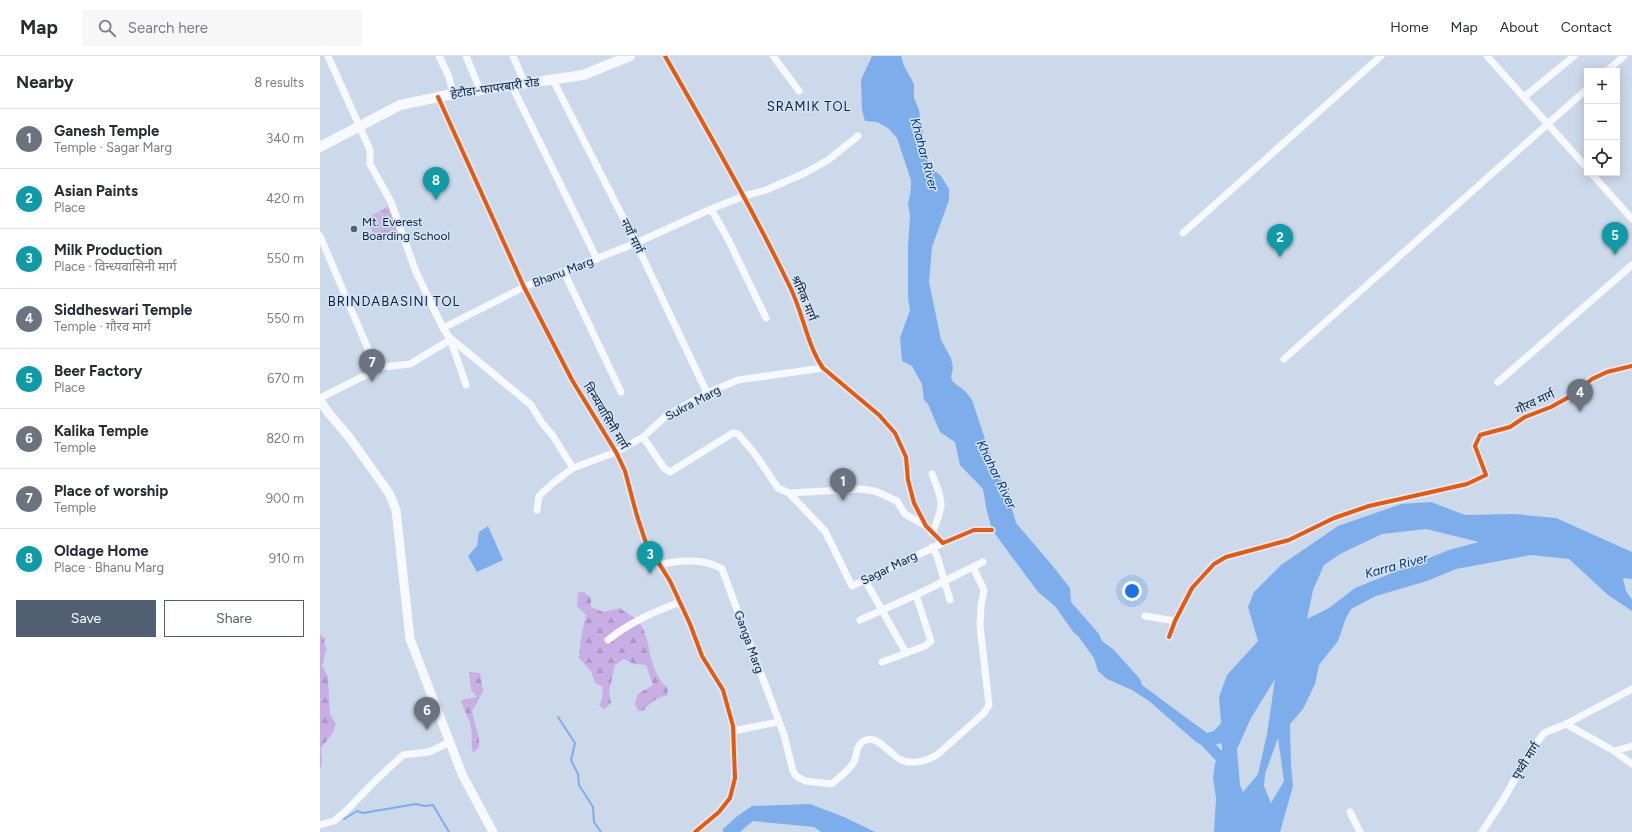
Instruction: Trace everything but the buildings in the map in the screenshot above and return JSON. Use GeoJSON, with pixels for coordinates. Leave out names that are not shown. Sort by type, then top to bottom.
{"type":"FeatureCollection","features":[{"type":"Feature","properties":{"kind":"highway","name":"हेटौडा-फापरबारी रोड"},"geometry":{"type":"LineString","coordinates":[[320,148],[400,105],[453,94],[584,75],[612,60],[630,56]]}},
{"type":"Feature","properties":{"kind":"main road"},"geometry":{"type":"LineString","coordinates":[[320,399],[326,411],[349,437],[389,493],[393,502],[397,517],[410,639],[462,774],[492,832]]}},
{"type":"Feature","properties":{"kind":"street"},"geometry":{"type":"LineString","coordinates":[[328,56],[370,150],[370,164],[391,202],[416,272],[443,328],[450,338],[531,405],[573,468]]}},
{"type":"Feature","properties":{"kind":"street"},"geometry":{"type":"LineString","coordinates":[[439,56],[449,77],[453,94]]}},
{"type":"Feature","properties":{"kind":"street"},"geometry":{"type":"LineString","coordinates":[[466,56],[480,90]]}},
{"type":"Feature","properties":{"kind":"street"},"geometry":{"type":"LineString","coordinates":[[513,56],[525,84]]}},
{"type":"Feature","properties":{"kind":"street","name":"श्रमिक मार्ग"},"geometry":{"type":"LineString","coordinates":[[665,56],[744,196],[792,291],[816,358],[823,368],[879,415],[895,433],[906,457],[908,480],[914,503],[926,526],[943,543]]}},
{"type":"Feature","properties":{"kind":"street"},"geometry":{"type":"LineString","coordinates":[[773,56],[799,91]]}},
{"type":"Feature","properties":{"kind":"street"},"geometry":{"type":"LineString","coordinates":[[1183,233],[1382,56]]}},
{"type":"Feature","properties":{"kind":"street"},"geometry":{"type":"LineString","coordinates":[[1488,56],[1584,165]]}},
{"type":"Feature","properties":{"kind":"street"},"geometry":{"type":"LineString","coordinates":[[1524,97],[1574,56]]}},
{"type":"Feature","properties":{"kind":"street"},"geometry":{"type":"LineString","coordinates":[[1610,68],[1624,56]]}},
{"type":"Feature","properties":{"kind":"street","name":"नयाँ मार्ग"},"geometry":{"type":"LineString","coordinates":[[553,80],[636,243],[707,393]]}},
{"type":"Feature","properties":{"kind":"street"},"geometry":{"type":"LineString","coordinates":[[512,86],[597,259]]}},
{"type":"Feature","properties":{"kind":"street"},"geometry":{"type":"LineString","coordinates":[[1284,359],[1584,91]]}},
{"type":"Feature","properties":{"kind":"street","name":"विन्ध्यवासिनी मार्ग"},"geometry":{"type":"LineString","coordinates":[[438,97],[524,287],[572,380],[616,452],[625,471],[646,543],[670,582],[680,602],[702,656],[723,690],[733,731],[735,778],[730,798],[719,812],[695,832]]}},
{"type":"Feature","properties":{"kind":"street","name":"Bhanu Marg"},"geometry":{"type":"LineString","coordinates":[[443,328],[524,287],[636,243],[711,209],[744,196],[766,190],[805,173],[828,160],[858,136]]}},
{"type":"Feature","properties":{"kind":"street"},"geometry":{"type":"LineString","coordinates":[[1595,176],[1632,219]]}},
{"type":"Feature","properties":{"kind":"street"},"geometry":{"type":"LineString","coordinates":[[711,209],[728,239],[766,318]]}},
{"type":"Feature","properties":{"kind":"street"},"geometry":{"type":"LineString","coordinates":[[320,236],[374,363],[374,368],[370,373],[320,399]]}},
{"type":"Feature","properties":{"kind":"street"},"geometry":{"type":"LineString","coordinates":[[1498,382],[1632,265]]}},
{"type":"Feature","properties":{"kind":"street"},"geometry":{"type":"LineString","coordinates":[[564,272],[621,392]]}},
{"type":"Feature","properties":{"kind":"street"},"geometry":{"type":"LineString","coordinates":[[374,368],[410,364],[450,338]]}},
{"type":"Feature","properties":{"kind":"street"},"geometry":{"type":"LineString","coordinates":[[450,338],[466,386]]}},
{"type":"Feature","properties":{"kind":"street","name":"गौरव मार्ग"},"geometry":{"type":"LineString","coordinates":[[1175,621],[1192,588],[1214,564],[1226,557],[1289,540],[1334,518],[1369,506],[1467,484],[1486,475],[1475,446],[1480,435],[1510,427],[1525,416],[1551,407],[1571,396],[1592,379],[1607,372],[1632,366]]}},
{"type":"Feature","properties":{"kind":"street","name":"Sukra Marg"},"geometry":{"type":"LineString","coordinates":[[537,510],[539,496],[573,468],[616,452],[643,438],[666,416],[707,393],[738,380],[823,368]]}},
{"type":"Feature","properties":{"kind":"street"},"geometry":{"type":"LineString","coordinates":[[643,438],[664,468],[670,472],[733,433],[738,434],[755,454],[778,488],[790,493],[861,489],[875,491],[897,501],[905,514],[926,526]]}},
{"type":"Feature","properties":{"kind":"street"},"geometry":{"type":"LineString","coordinates":[[932,474],[941,497],[941,512],[932,533]]}},
{"type":"Feature","properties":{"kind":"street","name":"Sagar Marg"},"geometry":{"type":"LineString","coordinates":[[790,493],[825,531],[852,586],[932,547],[974,530],[992,530]]}},
{"type":"Feature","properties":{"kind":"street"},"geometry":{"type":"LineString","coordinates":[[932,547],[937,556],[950,600]]}},
{"type":"Feature","properties":{"kind":"street","name":"Ganga Marg"},"geometry":{"type":"LineString","coordinates":[[659,564],[672,562],[705,563],[715,565],[722,569],[784,735],[793,771],[796,776],[805,782],[832,784],[854,762],[859,745],[863,741],[869,739],[877,741],[902,760],[914,762],[930,759],[969,728],[984,713],[989,705],[980,626],[981,606],[984,590],[973,567]]}},
{"type":"Feature","properties":{"kind":"street"},"geometry":{"type":"LineString","coordinates":[[860,620],[916,595],[983,562]]}},
{"type":"Feature","properties":{"kind":"street"},"geometry":{"type":"LineString","coordinates":[[865,580],[906,653]]}},
{"type":"Feature","properties":{"kind":"street"},"geometry":{"type":"LineString","coordinates":[[882,662],[925,646],[931,642],[916,595]]}},
{"type":"Feature","properties":{"kind":"street"},"geometry":{"type":"LineString","coordinates":[[608,640],[621,629],[646,616],[680,602]]}},
{"type":"Feature","properties":{"kind":"street"},"geometry":{"type":"LineString","coordinates":[[1145,616],[1175,621],[1169,637]]}},
{"type":"Feature","properties":{"kind":"street","name":"पृथ्वी मार्ग"},"geometry":{"type":"LineString","coordinates":[[1482,832],[1503,800],[1530,752],[1544,733],[1566,724],[1632,689]]}},
{"type":"Feature","properties":{"kind":"street"},"geometry":{"type":"LineString","coordinates":[[733,731],[778,722]]}},
{"type":"Feature","properties":{"kind":"street"},"geometry":{"type":"LineString","coordinates":[[1566,724],[1614,750],[1632,764]]}},
{"type":"Feature","properties":{"kind":"street"},"geometry":{"type":"LineString","coordinates":[[320,825],[334,821],[346,811],[403,755],[429,752],[450,742]]}},
{"type":"Feature","properties":{"kind":"street"},"geometry":{"type":"LineString","coordinates":[[1614,750],[1632,746]]}},
{"type":"Feature","properties":{"kind":"street"},"geometry":{"type":"LineString","coordinates":[[1350,812],[1360,832]]}},
{"type":"Feature","properties":{"kind":"green space"},"geometry":{"type":"Polygon","coordinates":[[[388,206],[399,235],[378,243],[366,219],[388,206]]]}},
{"type":"Feature","properties":{"kind":"green space"},"geometry":{"type":"Polygon","coordinates":[[[584,592],[591,598],[591,607],[603,612],[620,608],[640,623],[647,640],[653,666],[661,681],[668,688],[667,696],[657,699],[643,711],[638,711],[635,704],[638,694],[653,685],[646,665],[634,664],[624,659],[615,665],[609,691],[611,703],[604,709],[599,705],[602,699],[603,687],[595,683],[591,671],[579,658],[581,637],[586,615],[577,606],[578,593],[584,592]]]}},
{"type":"Feature","properties":{"kind":"green space"},"geometry":{"type":"Polygon","coordinates":[[[320,634],[325,639],[324,644],[327,648],[322,665],[328,677],[330,714],[336,724],[332,734],[321,748],[322,762],[320,771],[320,634]]]}},
{"type":"Feature","properties":{"kind":"green space"},"geometry":{"type":"Polygon","coordinates":[[[469,672],[480,673],[483,691],[472,711],[479,739],[479,747],[473,753],[470,724],[461,700],[477,697],[471,690],[469,672]]]}},
{"type":"Feature","properties":{"kind":"water"},"geometry":{"type":"Polygon","coordinates":[[[872,56],[901,56],[904,66],[914,84],[914,98],[919,110],[926,155],[930,166],[941,176],[949,189],[949,200],[932,247],[929,282],[941,340],[951,358],[953,368],[951,377],[953,382],[965,391],[972,400],[997,472],[1011,497],[1012,509],[1016,523],[1070,588],[1071,602],[1099,634],[1102,641],[1113,649],[1140,679],[1142,685],[1207,733],[1214,731],[1221,723],[1219,697],[1227,675],[1258,641],[1248,607],[1254,592],[1281,565],[1338,526],[1401,504],[1431,502],[1465,515],[1515,514],[1556,518],[1632,552],[1632,579],[1623,578],[1626,591],[1632,600],[1632,611],[1608,595],[1569,559],[1531,555],[1456,569],[1427,581],[1376,596],[1351,609],[1346,618],[1338,641],[1319,665],[1315,684],[1303,709],[1290,724],[1293,786],[1280,832],[1214,832],[1216,798],[1213,778],[1215,763],[1222,752],[1222,743],[1206,747],[1196,742],[1149,701],[1132,690],[1107,679],[1098,671],[1094,658],[1078,636],[1074,633],[1055,606],[1038,592],[992,530],[983,489],[960,465],[955,442],[940,432],[928,404],[924,400],[922,384],[912,366],[902,361],[900,338],[910,310],[908,298],[908,247],[910,216],[908,204],[911,180],[897,138],[888,128],[877,122],[865,121],[862,110],[861,80],[872,56]],[[1426,529],[1382,534],[1340,554],[1324,565],[1313,590],[1307,619],[1329,608],[1355,588],[1449,550],[1479,542],[1426,529]],[[1275,679],[1251,718],[1237,749],[1240,785],[1243,792],[1258,774],[1267,734],[1275,679]],[[1278,738],[1265,774],[1264,786],[1271,803],[1284,781],[1278,738]]]}},
{"type":"Feature","properties":{"kind":"water"},"geometry":{"type":"Polygon","coordinates":[[[488,526],[503,560],[477,572],[468,556],[477,546],[479,532],[488,526]]]}},
{"type":"Feature","properties":{"kind":"water"},"geometry":{"type":"Polygon","coordinates":[[[810,804],[844,817],[875,832],[821,832],[814,827],[753,821],[740,832],[723,832],[723,829],[736,817],[752,806],[810,804]]]}},
{"type":"Feature","properties":{"kind":"waterway"},"geometry":{"type":"LineString","coordinates":[[558,717],[575,743],[571,760],[578,774],[579,785],[593,807],[594,822],[601,832]]}},
{"type":"Feature","properties":{"kind":"waterway","name":"Khahar River"},"geometry":{"type":"LineString","coordinates":[[1200,736],[1223,760],[1223,770]]}},
{"type":"Feature","properties":{"kind":"waterway"},"geometry":{"type":"LineString","coordinates":[[344,819],[357,811],[363,813],[416,804],[425,806],[433,805],[449,832]]}},
{"type":"Feature","properties":{"kind":"cycle path"},"geometry":{"type":"LineString","coordinates":[[665,56],[730,172],[776,259],[791,289],[809,340],[818,360],[823,368],[879,415],[895,433],[906,457],[908,480],[914,503],[926,526],[943,543],[974,530],[992,530]]}},
{"type":"Feature","properties":{"kind":"cycle path"},"geometry":{"type":"LineString","coordinates":[[438,97],[524,287],[572,380],[616,452],[625,471],[646,543],[670,581],[690,624],[702,656],[723,690],[733,726],[735,778],[730,798],[719,812],[695,832]]}},
{"type":"Feature","properties":{"kind":"cycle path"},"geometry":{"type":"LineString","coordinates":[[1169,637],[1175,621],[1192,588],[1214,564],[1226,557],[1289,540],[1334,518],[1369,506],[1467,484],[1486,475],[1475,446],[1480,435],[1510,427],[1525,417],[1551,407],[1571,396],[1592,379],[1607,372],[1632,366]]}},
{"type":"Feature","properties":{"kind":"place","name":"Oldage Home"},"geometry":{"type":"Point","coordinates":[436,200]}},
{"type":"Feature","properties":{"kind":"place","name":"Mt. Everest Boarding School"},"geometry":{"type":"Point","coordinates":[354,229]}},
{"type":"Feature","properties":{"kind":"place","name":"Beer Factory"},"geometry":{"type":"Point","coordinates":[1615,255]}},
{"type":"Feature","properties":{"kind":"place","name":"Asian Paints"},"geometry":{"type":"Point","coordinates":[1280,257]}},
{"type":"Feature","properties":{"kind":"place","name":"Place of worship"},"geometry":{"type":"Point","coordinates":[372,382]}},
{"type":"Feature","properties":{"kind":"place","name":"Siddheswari Temple"},"geometry":{"type":"Point","coordinates":[1580,412]}},
{"type":"Feature","properties":{"kind":"place","name":"Ganesh Temple"},"geometry":{"type":"Point","coordinates":[843,501]}},
{"type":"Feature","properties":{"kind":"place","name":"Milk Production"},"geometry":{"type":"Point","coordinates":[650,574]}},
{"type":"Feature","properties":{"kind":"place","name":"Kalika Temple"},"geometry":{"type":"Point","coordinates":[427,730]}},
{"type":"Feature","properties":{"kind":"district","name":"SRAMIK TOL"},"geometry":{"type":"Point","coordinates":[809,106]}},
{"type":"Feature","properties":{"kind":"district","name":"BRINDABASINI TOL"},"geometry":{"type":"Point","coordinates":[394,301]}},
{"type":"Feature","properties":{"kind":"water label","name":"Karra River"},"geometry":{"type":"Point","coordinates":[1396,565]}}]}
